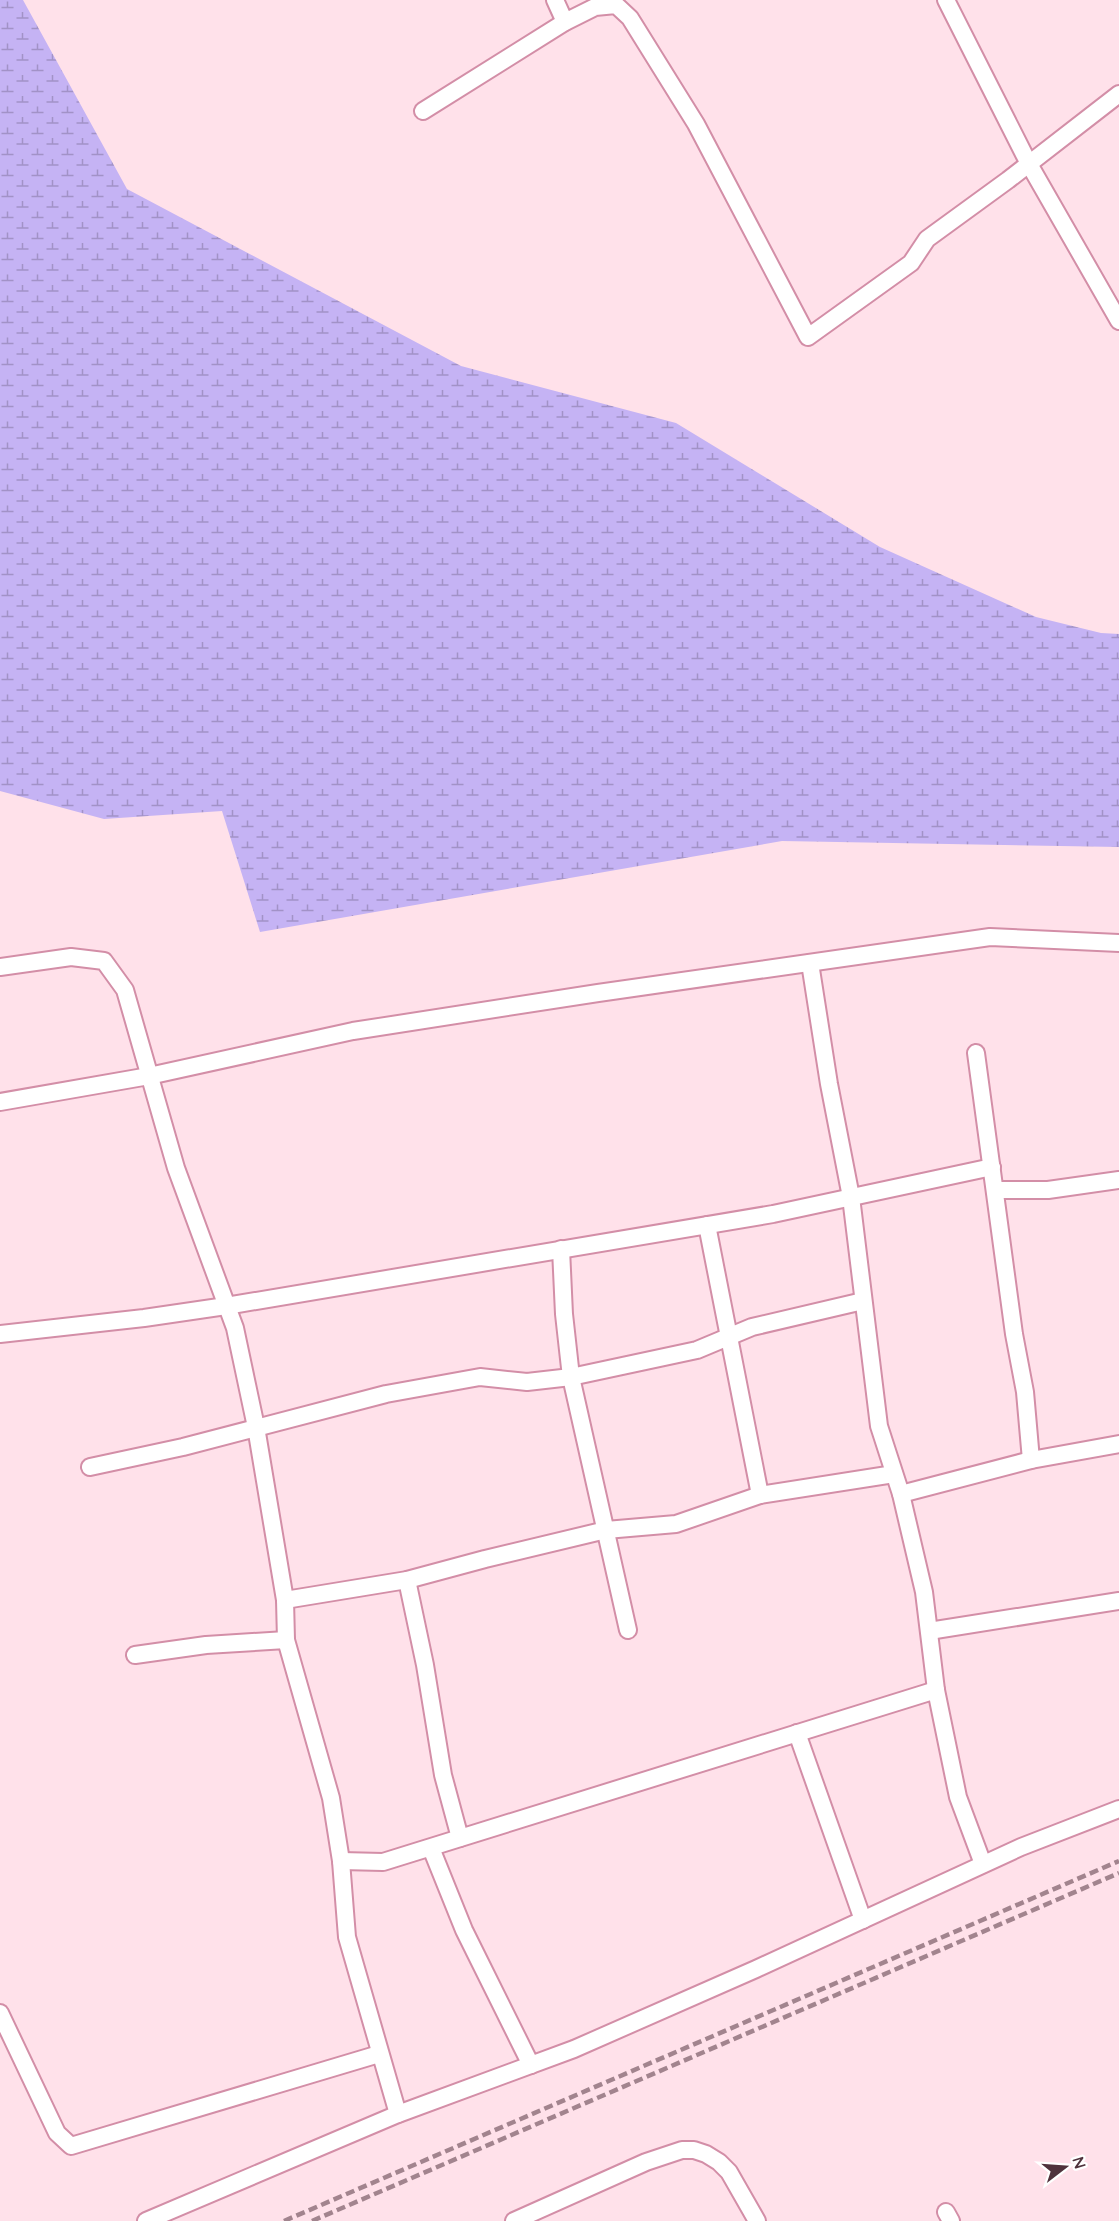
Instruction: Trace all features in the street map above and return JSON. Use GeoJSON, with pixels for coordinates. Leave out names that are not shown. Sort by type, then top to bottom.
{"type":"FeatureCollection","features":[{"type":"Feature","properties":{"kind":"street"},"geometry":{"type":"LineString","coordinates":[[555,0],[565,22]]}},
{"type":"Feature","properties":{"kind":"street"},"geometry":{"type":"LineString","coordinates":[[946,0],[1029,164],[1119,321]]}},
{"type":"Feature","properties":{"kind":"street"},"geometry":{"type":"LineString","coordinates":[[423,111],[565,22],[595,7],[616,5],[630,18],[696,124],[808,337],[911,263],[927,239],[1119,94]]}},
{"type":"Feature","properties":{"kind":"street"},"geometry":{"type":"LineString","coordinates":[[0,1102],[149,1076],[353,1031],[598,993],[990,937],[1119,943]]}},
{"type":"Feature","properties":{"kind":"street"},"geometry":{"type":"LineString","coordinates":[[0,967],[71,957],[104,961],[125,990],[176,1168],[235,1328],[256,1427],[285,1600],[286,1640],[331,1797],[342,1861],[347,1937],[398,2114]]}},
{"type":"Feature","properties":{"kind":"street"},"geometry":{"type":"LineString","coordinates":[[810,963],[829,1084],[851,1197],[879,1426],[901,1494],[924,1592],[936,1690],[958,1797],[983,1864]]}},
{"type":"Feature","properties":{"kind":"street"},"geometry":{"type":"LineString","coordinates":[[976,1053],[1014,1334],[1025,1392],[1031,1460]]}},
{"type":"Feature","properties":{"kind":"street"},"geometry":{"type":"LineString","coordinates":[[0,1334],[144,1318],[226,1306],[707,1225],[992,1167]]}},
{"type":"Feature","properties":{"kind":"street"},"geometry":{"type":"LineString","coordinates":[[995,1190],[1048,1190],[1119,1180]]}},
{"type":"Feature","properties":{"kind":"street"},"geometry":{"type":"LineString","coordinates":[[707,1225],[760,1496]]}},
{"type":"Feature","properties":{"kind":"street"},"geometry":{"type":"LineString","coordinates":[[561,1249],[564,1314],[572,1377],[627,1630]]}},
{"type":"Feature","properties":{"kind":"street"},"geometry":{"type":"LineString","coordinates":[[90,1467],[183,1448],[386,1394],[480,1377],[527,1382],[572,1377],[697,1350],[752,1327],[863,1300]]}},
{"type":"Feature","properties":{"kind":"street"},"geometry":{"type":"LineString","coordinates":[[901,1494],[1031,1460],[1119,1444]]}},
{"type":"Feature","properties":{"kind":"street"},"geometry":{"type":"LineString","coordinates":[[285,1600],[407,1580],[606,1530],[676,1524],[760,1496],[894,1474]]}},
{"type":"Feature","properties":{"kind":"street"},"geometry":{"type":"LineString","coordinates":[[407,1580],[425,1665],[443,1775],[459,1838]]}},
{"type":"Feature","properties":{"kind":"street"},"geometry":{"type":"LineString","coordinates":[[929,1632],[1119,1601]]}},
{"type":"Feature","properties":{"kind":"street"},"geometry":{"type":"LineString","coordinates":[[135,1656],[206,1645],[286,1640]]}},
{"type":"Feature","properties":{"kind":"street"},"geometry":{"type":"LineString","coordinates":[[342,1861],[383,1863],[936,1690]]}},
{"type":"Feature","properties":{"kind":"street"},"geometry":{"type":"LineString","coordinates":[[797,1733],[863,1920]]}},
{"type":"Feature","properties":{"kind":"street"},"geometry":{"type":"LineString","coordinates":[[146,2221],[398,2114],[574,2049],[1021,1847],[1119,1809]]}},
{"type":"Feature","properties":{"kind":"street"},"geometry":{"type":"LineString","coordinates":[[431,1848],[464,1930],[531,2066]]}},
{"type":"Feature","properties":{"kind":"street"},"geometry":{"type":"LineString","coordinates":[[0,2013],[57,2133],[71,2146],[379,2054]]}},
{"type":"Feature","properties":{"kind":"street"},"geometry":{"type":"LineString","coordinates":[[514,2221],[646,2162],[682,2150],[694,2150],[719,2162],[729,2172],[757,2221]]}},
{"type":"Feature","properties":{"kind":"green space"},"geometry":{"type":"Polygon","coordinates":[[[0,0],[23,0],[127,189],[461,366],[676,423],[880,547],[1036,617],[1101,633],[1119,634],[1119,847],[782,841],[260,932],[222,811],[104,819],[0,791],[0,0]]]}},
{"type":"Feature","properties":{"kind":"railway"},"geometry":{"type":"LineString","coordinates":[[284,2221],[1119,1861]]}},
{"type":"Feature","properties":{"kind":"railway"},"geometry":{"type":"LineString","coordinates":[[312,2221],[1119,1873]]}}]}
